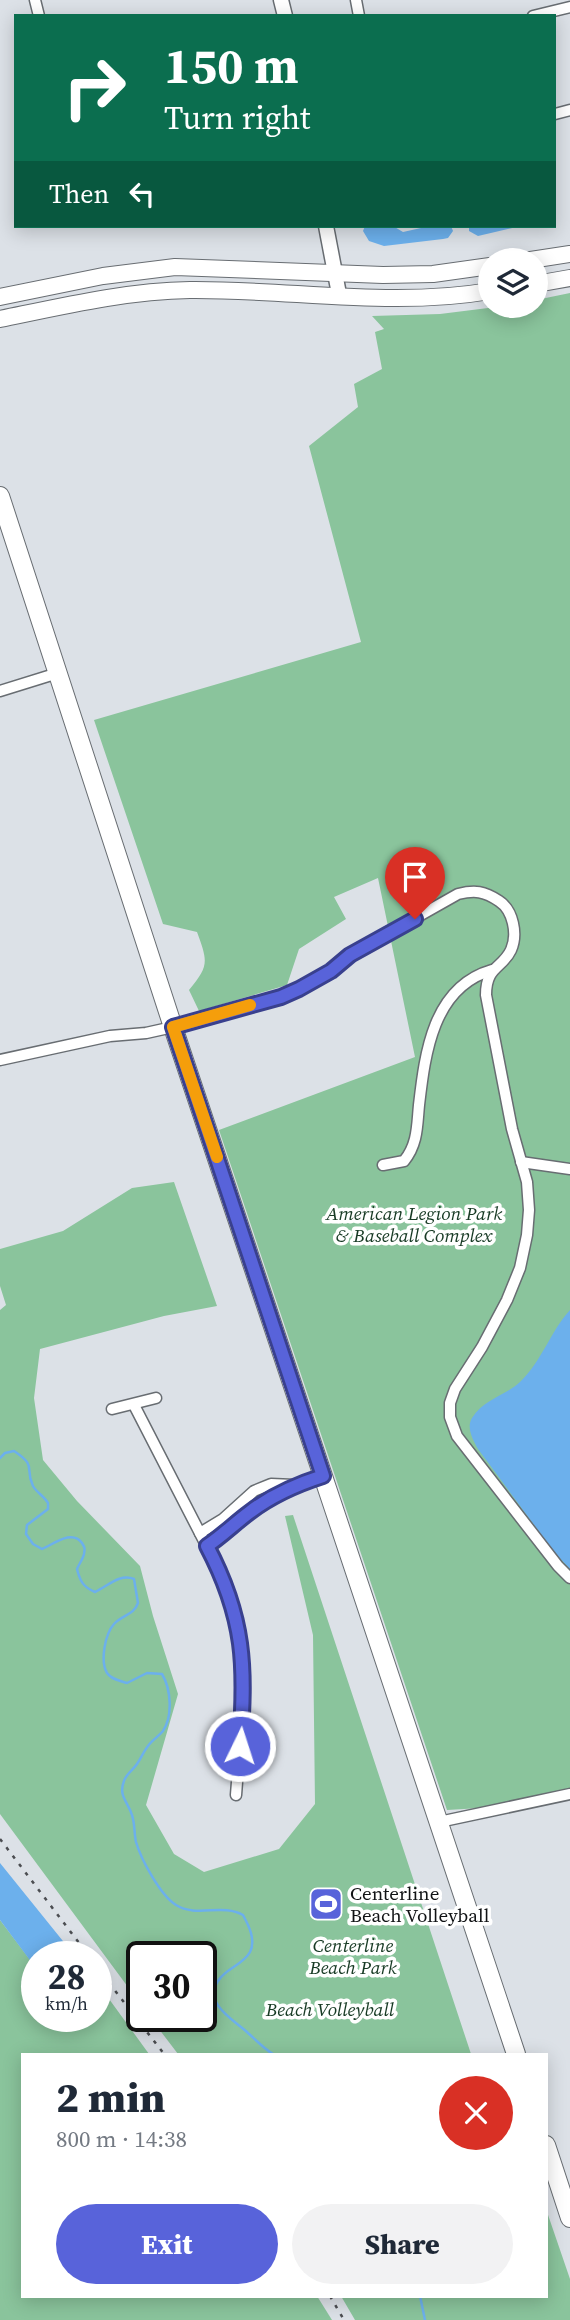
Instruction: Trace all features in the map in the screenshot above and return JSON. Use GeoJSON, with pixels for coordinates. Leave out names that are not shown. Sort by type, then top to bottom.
{"type":"FeatureCollection","features":[{"type":"Feature","properties":{"kind":"main road"},"geometry":{"type":"LineString","coordinates":[[548,257],[570,254]]}},
{"type":"Feature","properties":{"kind":"main road"},"geometry":{"type":"LineString","coordinates":[[0,297],[103,276],[175,267],[383,275],[433,274],[478,268]]}},
{"type":"Feature","properties":{"kind":"main road"},"geometry":{"type":"LineString","coordinates":[[548,282],[570,278]]}},
{"type":"Feature","properties":{"kind":"main road"},"geometry":{"type":"LineString","coordinates":[[0,318],[125,294],[190,290],[398,299],[478,293]]}},
{"type":"Feature","properties":{"kind":"main road"},"geometry":{"type":"LineString","coordinates":[[0,496],[173,1027],[516,2053]]}},
{"type":"Feature","properties":{"kind":"main road"},"geometry":{"type":"LineString","coordinates":[[548,2151],[570,2218]]}},
{"type":"Feature","properties":{"kind":"street"},"geometry":{"type":"LineString","coordinates":[[541,14],[570,7]]}},
{"type":"Feature","properties":{"kind":"street"},"geometry":{"type":"LineString","coordinates":[[326,228],[339,295]]}},
{"type":"Feature","properties":{"kind":"street"},"geometry":{"type":"LineString","coordinates":[[0,691],[58,673]]}},
{"type":"Feature","properties":{"kind":"street"},"geometry":{"type":"LineString","coordinates":[[0,1060],[110,1036],[146,1033],[173,1027],[281,997],[331,971],[350,955],[458,894],[472,890],[488,893],[504,904],[515,936],[510,951],[492,971],[486,985],[487,1005],[512,1129],[527,1182],[527,1235],[520,1268],[501,1312],[455,1389],[450,1404],[450,1417],[457,1436],[558,1566],[570,1577]]}},
{"type":"Feature","properties":{"kind":"street"},"geometry":{"type":"LineString","coordinates":[[383,1165],[404,1161],[416,1141],[427,1047],[443,1008],[467,982],[492,971]]}},
{"type":"Feature","properties":{"kind":"street"},"geometry":{"type":"LineString","coordinates":[[521,1162],[570,1169]]}},
{"type":"Feature","properties":{"kind":"street"},"geometry":{"type":"LineString","coordinates":[[112,1409],[156,1398]]}},
{"type":"Feature","properties":{"kind":"street"},"geometry":{"type":"LineString","coordinates":[[134,1405],[221,1574],[242,1645],[244,1691],[236,1795]]}},
{"type":"Feature","properties":{"kind":"street"},"geometry":{"type":"LineString","coordinates":[[207,1546],[249,1513],[294,1485],[323,1476]]}},
{"type":"Feature","properties":{"kind":"street"},"geometry":{"type":"LineString","coordinates":[[201,1533],[223,1519],[254,1491],[271,1484],[294,1485]]}},
{"type":"Feature","properties":{"kind":"street"},"geometry":{"type":"LineString","coordinates":[[439,1822],[570,1794]]}},
{"type":"Feature","properties":{"kind":"green space","name":"American Legion Park & Baseball Complex"},"geometry":{"type":"Polygon","coordinates":[[[570,293],[570,1794],[513,1806],[447,1810],[219,1130],[415,1057],[378,878],[334,897],[346,919],[299,949],[287,985],[199,1011],[189,990],[205,963],[197,932],[163,924],[94,720],[361,642],[309,446],[358,407],[354,384],[382,369],[375,332],[384,329],[372,316],[440,314],[478,309],[478,318],[548,318],[548,298],[570,293]]]}},
{"type":"Feature","properties":{"kind":"green space"},"geometry":{"type":"Polygon","coordinates":[[[174,1182],[217,1306],[164,1316],[40,1349],[34,1398],[43,1460],[77,1501],[140,1566],[178,1694],[146,1805],[174,1854],[204,1872],[279,1849],[315,1804],[313,1635],[285,1516],[293,1515],[471,2053],[177,2053],[161,2032],[217,2032],[217,1941],[126,1941],[126,1984],[112,1965],[112,1941],[94,1941],[0,1814],[0,1310],[6,1305],[0,1286],[0,1249],[63,1231],[132,1188],[174,1182]]]}},
{"type":"Feature","properties":{"kind":"green space"},"geometry":{"type":"Polygon","coordinates":[[[0,1920],[21,1948],[21,2032],[112,2032],[112,2003],[126,2022],[126,2032],[133,2032],[148,2053],[21,2053],[21,2298],[318,2298],[332,2320],[0,2320],[0,1920]]]}},
{"type":"Feature","properties":{"kind":"green space"},"geometry":{"type":"Polygon","coordinates":[[[548,2215],[570,2279],[570,2320],[355,2320],[342,2298],[548,2298],[548,2215]]]}},
{"type":"Feature","properties":{"kind":"water"},"geometry":{"type":"Polygon","coordinates":[[[364,228],[396,228],[403,232],[421,228],[452,228],[453,231],[448,238],[384,246],[369,241],[363,231],[364,228]]]}},
{"type":"Feature","properties":{"kind":"water"},"geometry":{"type":"Polygon","coordinates":[[[469,228],[512,228],[478,236],[469,231],[469,228]]]}},
{"type":"Feature","properties":{"kind":"water"},"geometry":{"type":"Polygon","coordinates":[[[570,1310],[570,1569],[554,1552],[478,1449],[470,1426],[472,1418],[482,1406],[514,1387],[528,1374],[570,1310]]]}},
{"type":"Feature","properties":{"kind":"water"},"geometry":{"type":"Polygon","coordinates":[[[0,1863],[63,1941],[21,1941],[21,1948],[0,1920],[0,1863]]]}},
{"type":"Feature","properties":{"kind":"waterway"},"geometry":{"type":"LineString","coordinates":[[0,1458],[5,1453],[14,1451],[21,1456],[28,1464],[33,1486],[48,1503],[48,1509],[27,1525],[26,1534],[33,1544],[42,1549],[68,1537],[78,1539],[85,1549],[78,1573],[85,1586],[95,1592],[119,1579],[134,1579],[138,1603],[134,1610],[111,1628],[104,1648],[105,1668],[111,1677],[127,1683],[147,1673],[162,1674],[170,1702],[163,1731],[151,1742],[126,1776],[122,1786],[133,1818],[136,1842],[152,1876],[176,1905],[184,1909],[227,1910],[243,1915],[251,1933],[252,1947],[247,1956],[218,1981],[214,1997],[228,2017],[272,2053]]}},
{"type":"Feature","properties":{"kind":"waterway"},"geometry":{"type":"LineString","coordinates":[[420,2298],[425,2320]]}},
{"type":"Feature","properties":{"kind":"railway"},"geometry":{"type":"LineString","coordinates":[[0,1839],[78,1941]]}},
{"type":"Feature","properties":{"kind":"railway"},"geometry":{"type":"LineString","coordinates":[[112,1987],[163,2053]]}},
{"type":"Feature","properties":{"kind":"railway"},"geometry":{"type":"LineString","coordinates":[[331,2298],[344,2320]]}},
{"type":"Feature","properties":{"kind":"slow traffic"},"geometry":{"type":"LineString","coordinates":[[217,1157],[173,1027],[250,1005]]}},
{"type":"Feature","properties":{"kind":"place","name":"Centerline Beach Volleyball"},"geometry":{"type":"Point","coordinates":[326,1904]}},
{"type":"Feature","properties":{"kind":"route"},"geometry":{"type":"LineString","coordinates":[[240,1746],[244,1691],[242,1645],[232,1605],[207,1546],[262,1504],[294,1485],[323,1476],[173,1027],[281,997],[299,989],[331,971],[350,955],[415,919]]}},
{"type":"Feature","properties":{"kind":"park label","name":"Centerline Beach Park"},"geometry":{"type":"Point","coordinates":[353,1956]}},
{"type":"Feature","properties":{"kind":"park label","name":"Beach Volleyball"},"geometry":{"type":"Point","coordinates":[330,2009]}}]}
